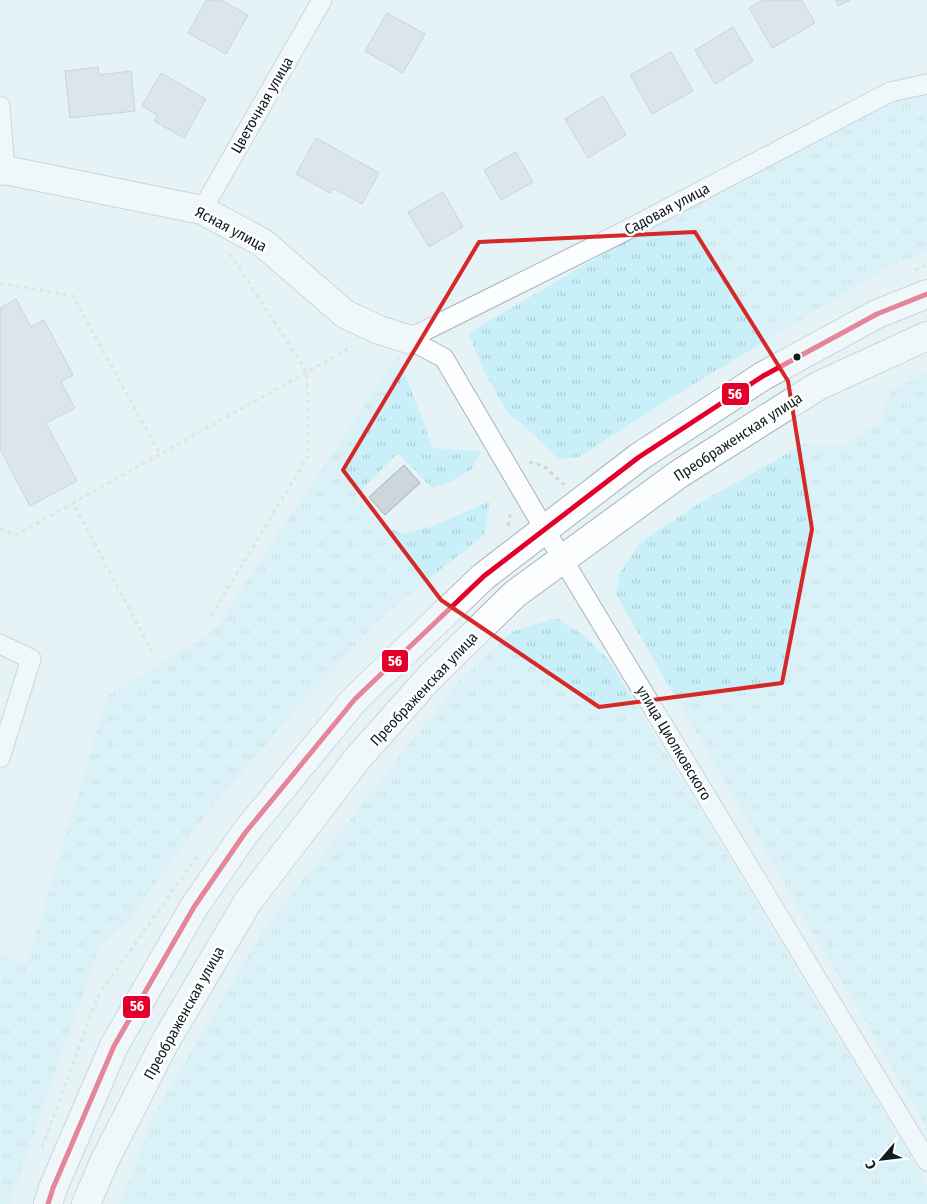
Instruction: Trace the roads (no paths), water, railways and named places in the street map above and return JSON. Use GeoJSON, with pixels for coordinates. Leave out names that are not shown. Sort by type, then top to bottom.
{"type":"FeatureCollection","features":[{"type":"Feature","properties":{"kind":"main road","name":"Ясная улица"},"geometry":{"type":"LineString","coordinates":[[2,170],[202,210],[263,243],[345,314],[380,330],[408,338]]}},
{"type":"Feature","properties":{"kind":"main road"},"geometry":{"type":"LineString","coordinates":[[48,1204],[53,1188],[114,1046],[194,907],[245,833],[356,699],[484,576],[639,457],[762,376],[877,314],[927,294]]}},
{"type":"Feature","properties":{"kind":"main road","name":"Преображенская улица"},"geometry":{"type":"LineString","coordinates":[[86,1204],[104,1162],[164,1044],[247,903],[358,758],[432,676],[515,594],[679,474],[818,386],[927,336]]}},
{"type":"Feature","properties":{"kind":"street","name":"Цветочная улица"},"geometry":{"type":"LineString","coordinates":[[202,210],[322,0]]}},
{"type":"Feature","properties":{"kind":"street","name":"Садовая улица"},"geometry":{"type":"LineString","coordinates":[[408,338],[623,232],[890,92],[927,84]]}},
{"type":"Feature","properties":{"kind":"street"},"geometry":{"type":"LineString","coordinates":[[0,106],[2,170]]}},
{"type":"Feature","properties":{"kind":"street","name":"улица Циолковского"},"geometry":{"type":"LineString","coordinates":[[408,338],[444,358],[545,530],[927,1161]]}},
{"type":"Feature","properties":{"kind":"street"},"geometry":{"type":"LineString","coordinates":[[0,644],[31,659],[0,758]]}}]}
